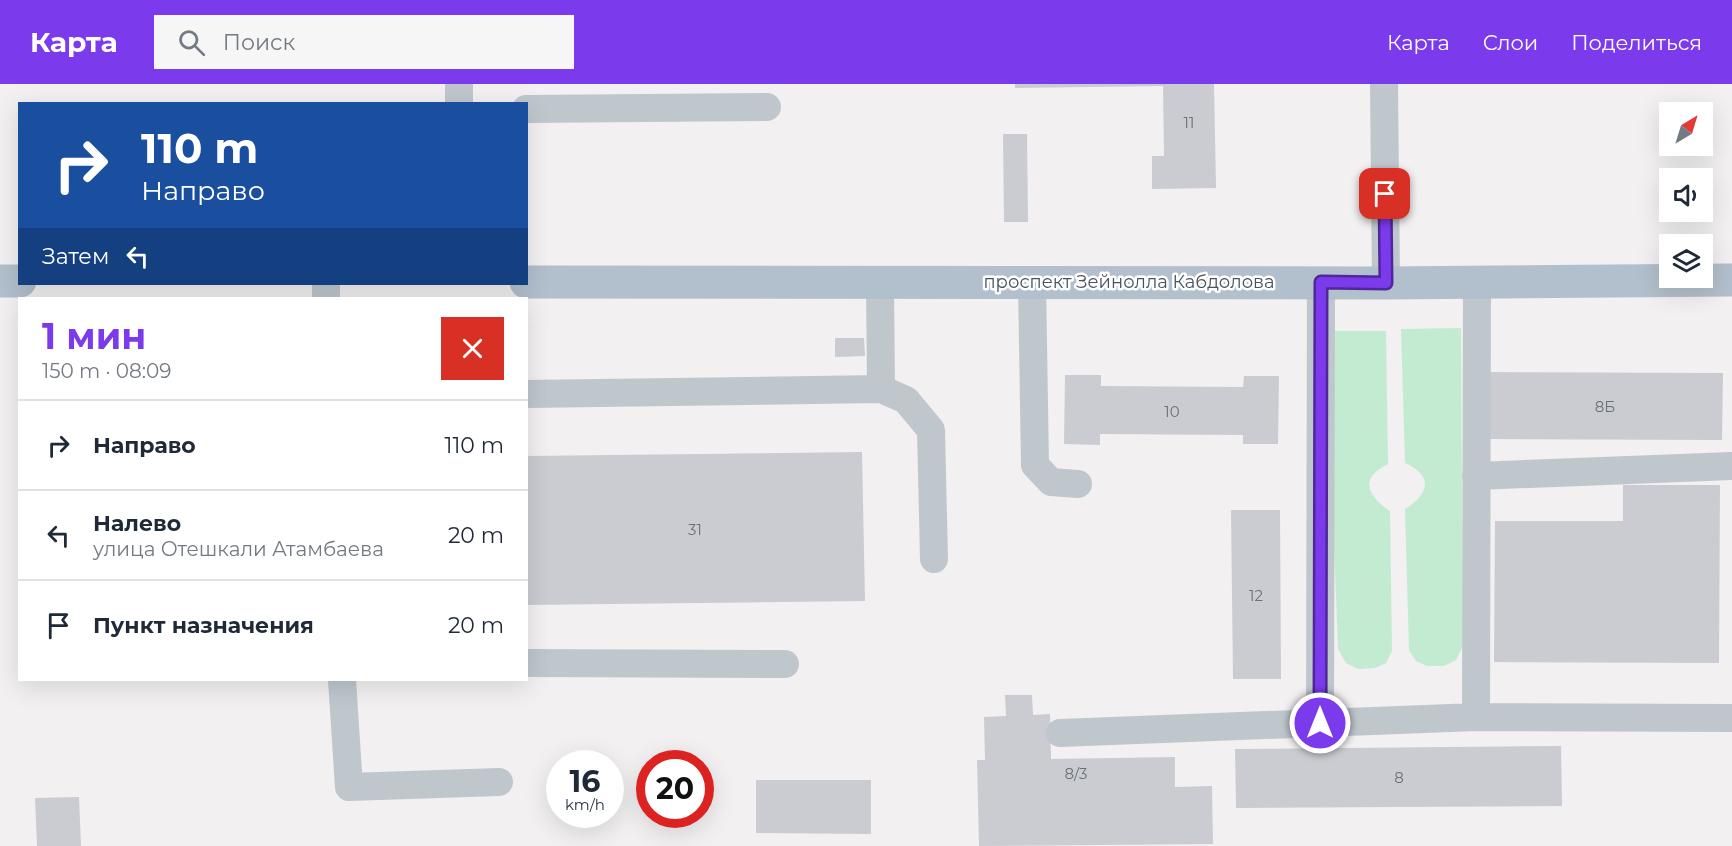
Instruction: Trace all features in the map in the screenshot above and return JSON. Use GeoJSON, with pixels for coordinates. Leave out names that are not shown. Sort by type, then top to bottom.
{"type":"FeatureCollection","features":[{"type":"Feature","properties":{"kind":"main road","name":"проспект Зейнолла Кабдолова"},"geometry":{"type":"LineString","coordinates":[[528,282],[1386,283],[1732,280]]}},
{"type":"Feature","properties":{"kind":"main road"},"geometry":{"type":"LineString","coordinates":[[0,281],[18,281]]}},
{"type":"Feature","properties":{"kind":"street"},"geometry":{"type":"LineString","coordinates":[[459,84],[459,102]]}},
{"type":"Feature","properties":{"kind":"street"},"geometry":{"type":"LineString","coordinates":[[1384,84],[1386,283]]}},
{"type":"Feature","properties":{"kind":"street"},"geometry":{"type":"LineString","coordinates":[[528,109],[767,107]]}},
{"type":"Feature","properties":{"kind":"street"},"geometry":{"type":"LineString","coordinates":[[880,282],[881,389]]}},
{"type":"Feature","properties":{"kind":"street"},"geometry":{"type":"LineString","coordinates":[[1032,282],[1035,465],[1051,482],[1078,484]]}},
{"type":"Feature","properties":{"kind":"street"},"geometry":{"type":"LineString","coordinates":[[1320,723],[1321,282]]}},
{"type":"Feature","properties":{"kind":"street"},"geometry":{"type":"LineString","coordinates":[[1476,717],[1477,282]]}},
{"type":"Feature","properties":{"kind":"street"},"geometry":{"type":"LineString","coordinates":[[528,394],[881,389],[906,400],[931,430],[934,559]]}},
{"type":"Feature","properties":{"kind":"street"},"geometry":{"type":"LineString","coordinates":[[1476,476],[1732,466]]}},
{"type":"Feature","properties":{"kind":"street"},"geometry":{"type":"LineString","coordinates":[[528,663],[785,664]]}},
{"type":"Feature","properties":{"kind":"street"},"geometry":{"type":"LineString","coordinates":[[342,681],[350,787],[499,782]]}},
{"type":"Feature","properties":{"kind":"street"},"geometry":{"type":"LineString","coordinates":[[1059,733],[1476,717],[1732,718]]}},
{"type":"Feature","properties":{"kind":"green space"},"geometry":{"type":"Polygon","coordinates":[[[1461,328],[1463,646],[1456,660],[1444,666],[1427,666],[1416,661],[1409,650],[1405,509],[1419,497],[1425,485],[1421,474],[1405,463],[1401,329],[1461,328]]]}},
{"type":"Feature","properties":{"kind":"green space"},"geometry":{"type":"Polygon","coordinates":[[[1326,331],[1386,331],[1388,464],[1373,475],[1370,487],[1376,499],[1390,511],[1392,651],[1386,663],[1375,668],[1358,669],[1346,663],[1338,649],[1326,331]]]}},
{"type":"Feature","properties":{"kind":"building"},"geometry":{"type":"Polygon","coordinates":[[[1015,84],[1214,84],[1216,188],[1152,189],[1152,156],[1164,156],[1163,86],[1015,88],[1015,84]]]}},
{"type":"Feature","properties":{"kind":"building"},"geometry":{"type":"Polygon","coordinates":[[[1003,134],[1027,134],[1028,222],[1004,222],[1003,134]]]}},
{"type":"Feature","properties":{"kind":"building"},"geometry":{"type":"Polygon","coordinates":[[[835,338],[864,338],[865,356],[835,357],[835,338]]]}},
{"type":"Feature","properties":{"kind":"building"},"geometry":{"type":"Polygon","coordinates":[[[1488,372],[1723,373],[1722,440],[1487,439],[1488,372]]]}},
{"type":"Feature","properties":{"kind":"building"},"geometry":{"type":"Polygon","coordinates":[[[1065,375],[1101,375],[1101,386],[1243,387],[1244,376],[1279,376],[1278,444],[1243,444],[1243,435],[1100,434],[1100,445],[1064,444],[1065,375]]]}},
{"type":"Feature","properties":{"kind":"building"},"geometry":{"type":"Polygon","coordinates":[[[862,452],[865,601],[528,605],[528,456],[862,452]]]}},
{"type":"Feature","properties":{"kind":"building"},"geometry":{"type":"Polygon","coordinates":[[[1623,485],[1720,485],[1719,663],[1494,662],[1495,521],[1623,521],[1623,485]]]}},
{"type":"Feature","properties":{"kind":"building"},"geometry":{"type":"Polygon","coordinates":[[[1231,510],[1280,510],[1281,679],[1233,679],[1231,510]]]}},
{"type":"Feature","properties":{"kind":"building"},"geometry":{"type":"Polygon","coordinates":[[[1005,695],[1032,695],[1033,715],[1050,714],[1051,759],[1175,757],[1175,787],[1212,786],[1213,844],[979,846],[977,760],[985,760],[984,717],[1006,716],[1005,695]]]}},
{"type":"Feature","properties":{"kind":"building"},"geometry":{"type":"Polygon","coordinates":[[[1561,746],[1562,806],[1236,808],[1235,749],[1561,746]]]}},
{"type":"Feature","properties":{"kind":"building"},"geometry":{"type":"Polygon","coordinates":[[[756,780],[871,780],[871,834],[756,833],[756,780]]]}},
{"type":"Feature","properties":{"kind":"building"},"geometry":{"type":"Polygon","coordinates":[[[79,797],[81,846],[37,846],[35,798],[79,797]]]}},
{"type":"Feature","properties":{"kind":"route"},"geometry":{"type":"LineString","coordinates":[[1320,723],[1321,282],[1386,283],[1385,194]]}}]}
